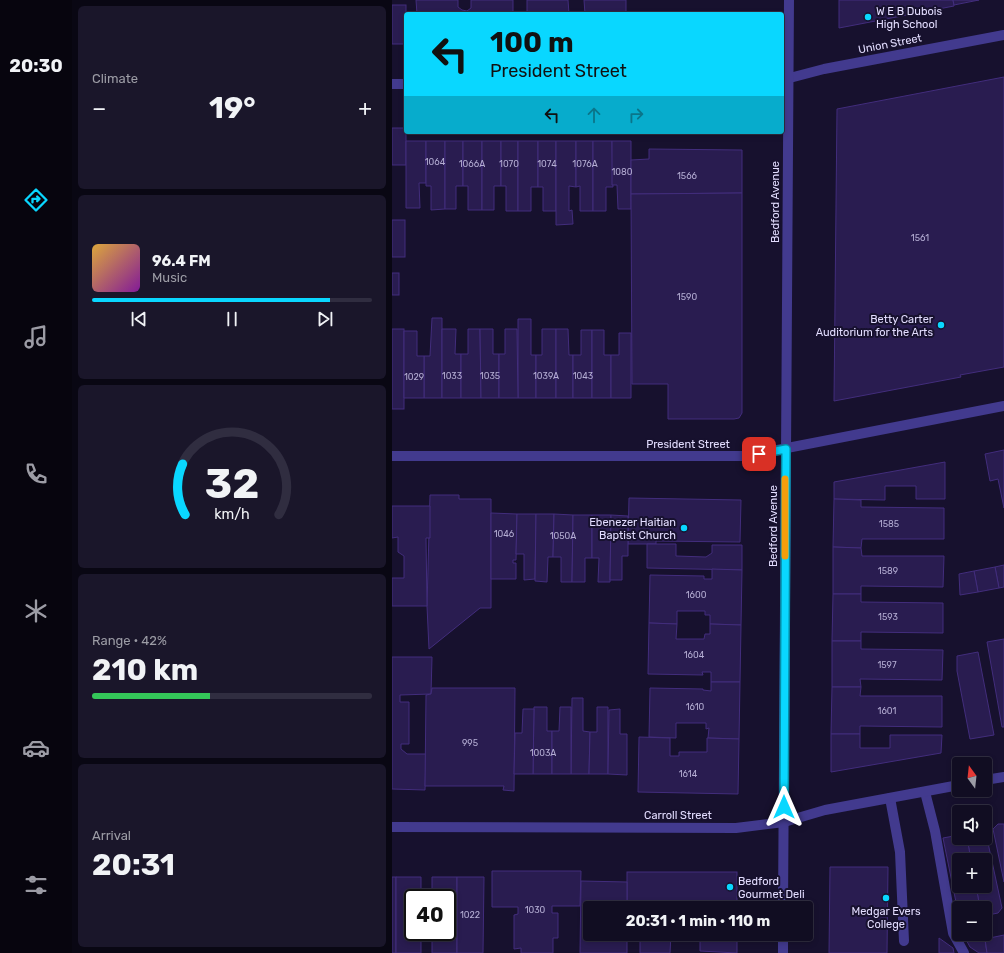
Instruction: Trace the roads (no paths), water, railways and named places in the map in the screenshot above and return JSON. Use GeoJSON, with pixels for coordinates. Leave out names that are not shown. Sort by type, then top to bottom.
{"type":"FeatureCollection","features":[{"type":"Feature","properties":{"kind":"street","name":"Bedford Avenue"},"geometry":{"type":"LineString","coordinates":[[783,901],[786,449],[785,79],[789,0]]}},
{"type":"Feature","properties":{"kind":"street","name":"Union Street"},"geometry":{"type":"LineString","coordinates":[[785,79],[824,69],[1004,35]]}},
{"type":"Feature","properties":{"kind":"street"},"geometry":{"type":"LineString","coordinates":[[392,84],[404,84]]}},
{"type":"Feature","properties":{"kind":"street","name":"President Street"},"geometry":{"type":"LineString","coordinates":[[392,456],[746,456],[1004,406]]}},
{"type":"Feature","properties":{"kind":"street"},"geometry":{"type":"LineString","coordinates":[[992,779],[1004,777]]}},
{"type":"Feature","properties":{"kind":"street","name":"Carroll Street"},"geometry":{"type":"LineString","coordinates":[[392,827],[736,828],[784,822],[825,810],[952,786]]}},
{"type":"Feature","properties":{"kind":"street"},"geometry":{"type":"LineString","coordinates":[[925,792],[953,933],[964,953]]}},
{"type":"Feature","properties":{"kind":"street"},"geometry":{"type":"LineString","coordinates":[[890,798],[900,852],[904,941]]}},
{"type":"Feature","properties":{"kind":"street"},"geometry":{"type":"LineString","coordinates":[[783,941],[783,953]]}},
{"type":"Feature","properties":{"kind":"place","name":"W E B Dubois High School"},"geometry":{"type":"Point","coordinates":[868,17]}},
{"type":"Feature","properties":{"kind":"place","name":"Betty Carter Auditorium for the Arts"},"geometry":{"type":"Point","coordinates":[941,325]}},
{"type":"Feature","properties":{"kind":"place","name":"Ebenezer Haitian Baptist Church"},"geometry":{"type":"Point","coordinates":[684,528]}},
{"type":"Feature","properties":{"kind":"place","name":"Bedford Gourmet Deli"},"geometry":{"type":"Point","coordinates":[730,887]}},
{"type":"Feature","properties":{"kind":"place","name":"Medgar Evers College"},"geometry":{"type":"Point","coordinates":[886,898]}}]}
